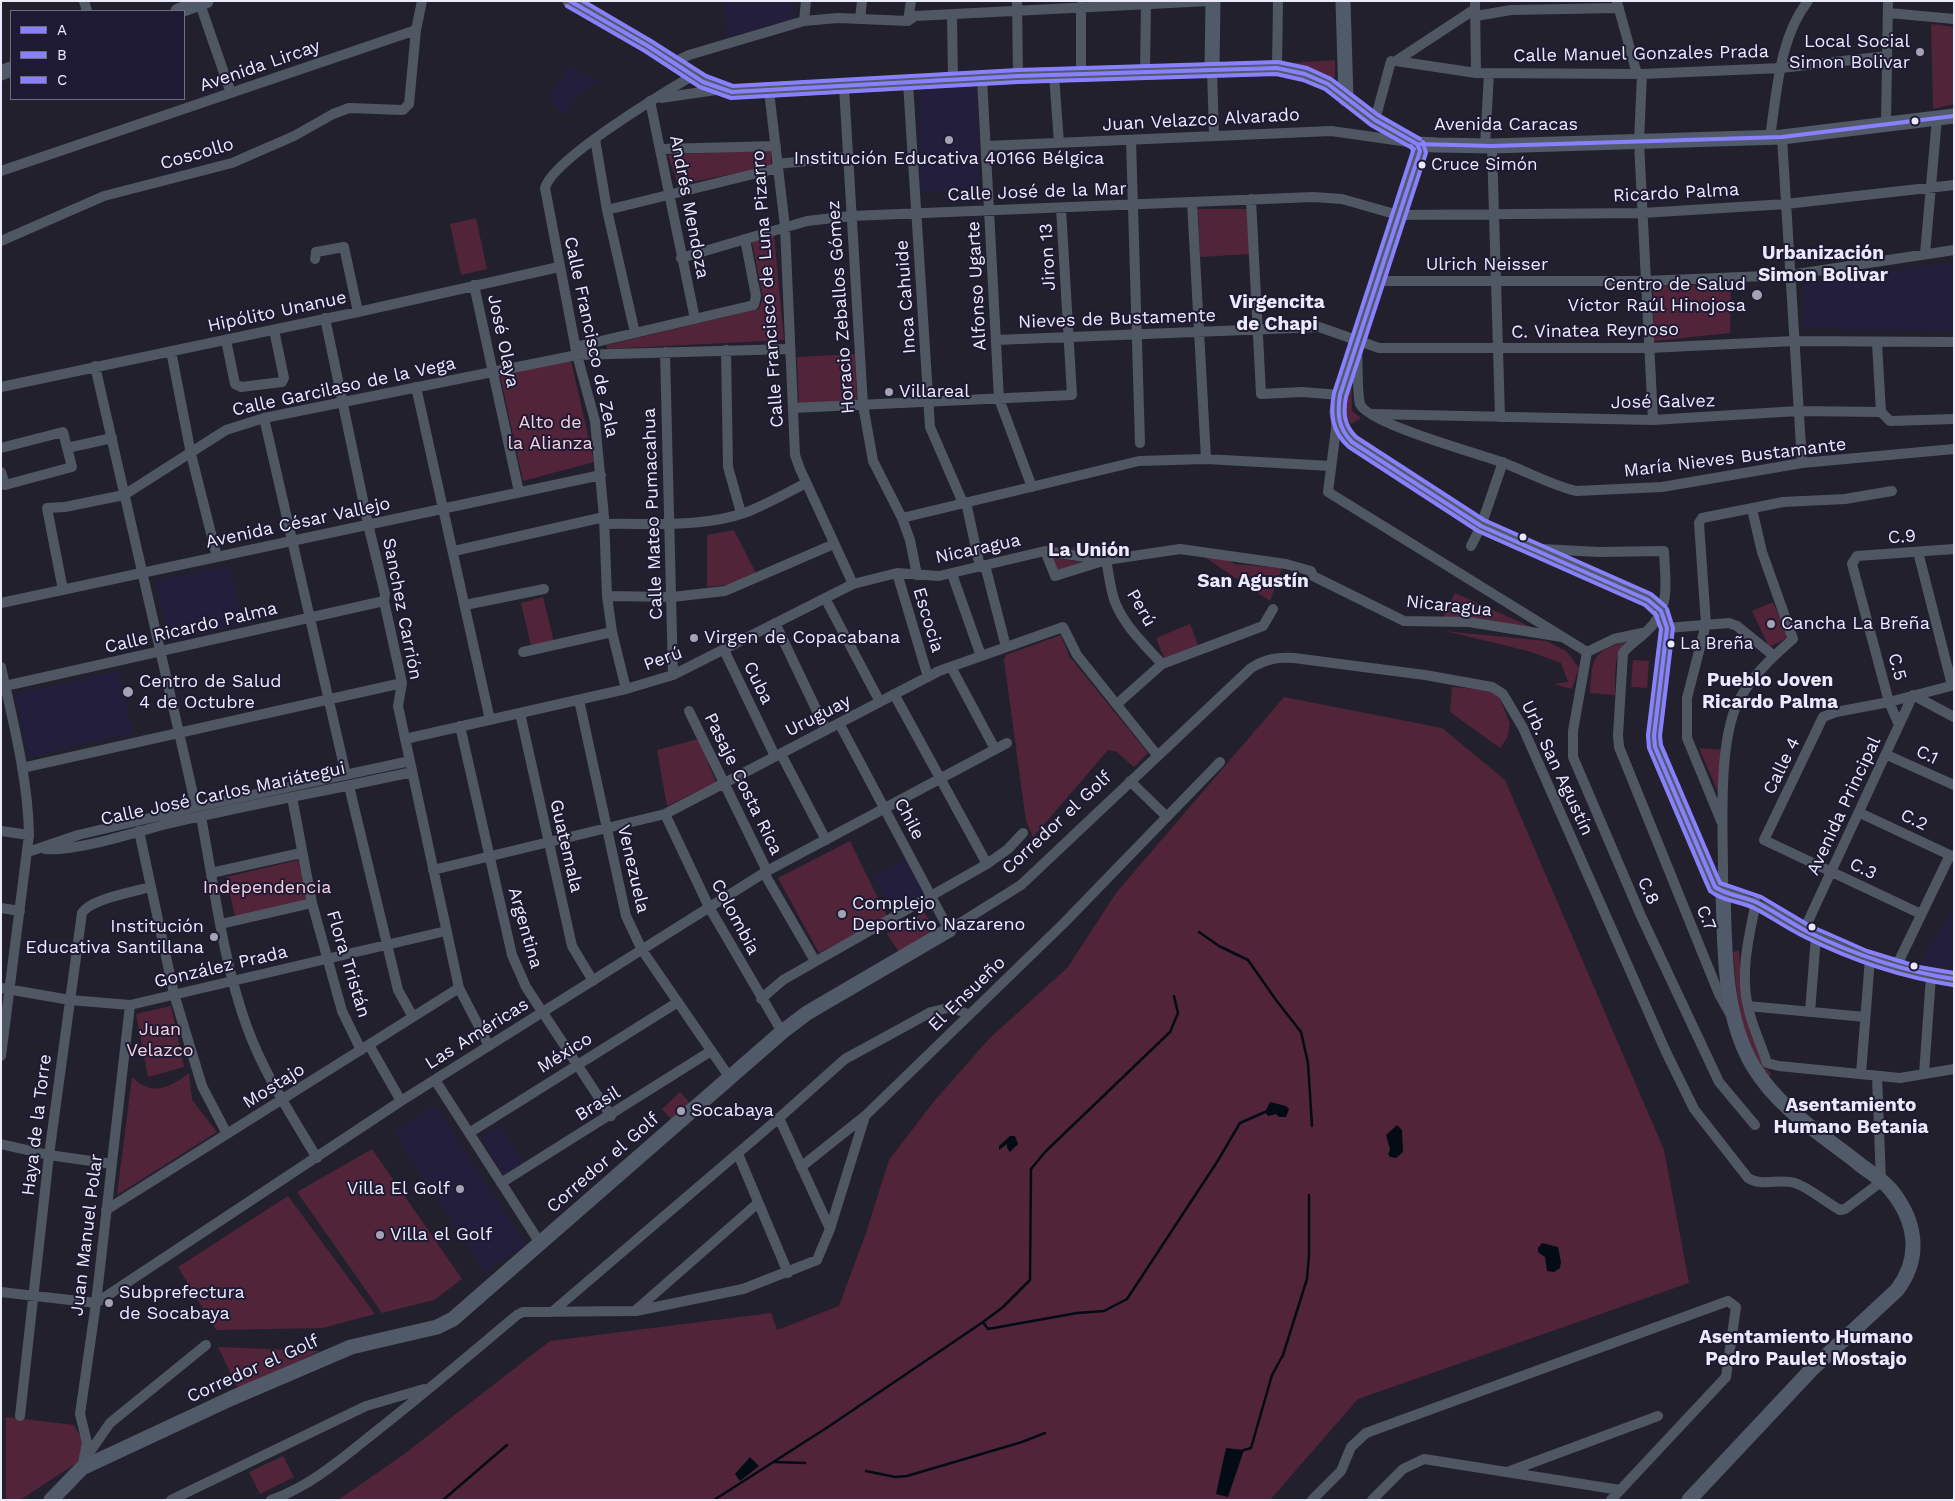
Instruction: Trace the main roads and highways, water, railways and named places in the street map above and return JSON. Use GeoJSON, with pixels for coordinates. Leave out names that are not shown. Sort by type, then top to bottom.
{"type":"FeatureCollection","features":[{"type":"Feature","properties":{"kind":"waterway"},"geometry":{"type":"LineString","coordinates":[[1199,932],[1219,946],[1248,960],[1301,1032],[1308,1063],[1312,1126]]}},
{"type":"Feature","properties":{"kind":"waterway"},"geometry":{"type":"LineString","coordinates":[[714,1500],[828,1427],[983,1322],[1003,1307],[1030,1280],[1031,1169],[1046,1151],[1170,1032],[1178,1013],[1174,996]]}},
{"type":"Feature","properties":{"kind":"waterway"},"geometry":{"type":"LineString","coordinates":[[983,1322],[988,1329],[1077,1313],[1104,1311],[1127,1299],[1217,1162],[1240,1123],[1265,1112]]}},
{"type":"Feature","properties":{"kind":"waterway"},"geometry":{"type":"LineString","coordinates":[[1244,1450],[1251,1448],[1272,1375],[1283,1355],[1307,1279],[1309,1195]]}},
{"type":"Feature","properties":{"kind":"waterway"},"geometry":{"type":"LineString","coordinates":[[866,1471],[895,1477],[907,1476],[1022,1442],[1045,1433]]}},
{"type":"Feature","properties":{"kind":"waterway"},"geometry":{"type":"LineString","coordinates":[[443,1500],[507,1445]]}},
{"type":"Feature","properties":{"kind":"waterway"},"geometry":{"type":"LineString","coordinates":[[774,1462],[805,1463]]}},
{"type":"Feature","properties":{"kind":"place","name":"Local Social Simon Bolivar"},"geometry":{"type":"Point","coordinates":[1920,52]}},
{"type":"Feature","properties":{"kind":"place","name":"Institución Educativa 40166 Bélgica"},"geometry":{"type":"Point","coordinates":[949,140]}},
{"type":"Feature","properties":{"kind":"place","name":"Cruce Simón"},"geometry":{"type":"Point","coordinates":[1422,165]}},
{"type":"Feature","properties":{"kind":"place","name":"Centro de Salud Víctor Raúl Hinojosa"},"geometry":{"type":"Point","coordinates":[1757,295]}},
{"type":"Feature","properties":{"kind":"place","name":"Villareal"},"geometry":{"type":"Point","coordinates":[889,392]}},
{"type":"Feature","properties":{"kind":"place","name":"Cancha La Breña"},"geometry":{"type":"Point","coordinates":[1771,624]}},
{"type":"Feature","properties":{"kind":"place","name":"Virgen de Copacabana"},"geometry":{"type":"Point","coordinates":[694,638]}},
{"type":"Feature","properties":{"kind":"place","name":"La Breña"},"geometry":{"type":"Point","coordinates":[1671,644]}},
{"type":"Feature","properties":{"kind":"place","name":"Centro de Salud 4 de Octubre"},"geometry":{"type":"Point","coordinates":[128,692]}},
{"type":"Feature","properties":{"kind":"place","name":"Complejo Deportivo Nazareno"},"geometry":{"type":"Point","coordinates":[842,914]}},
{"type":"Feature","properties":{"kind":"place","name":"Institución Educativa Santillana"},"geometry":{"type":"Point","coordinates":[214,937]}},
{"type":"Feature","properties":{"kind":"place","name":"Socabaya"},"geometry":{"type":"Point","coordinates":[681,1111]}},
{"type":"Feature","properties":{"kind":"place","name":"Villa El Golf"},"geometry":{"type":"Point","coordinates":[460,1189]}},
{"type":"Feature","properties":{"kind":"place","name":"Villa el Golf"},"geometry":{"type":"Point","coordinates":[380,1235]}},
{"type":"Feature","properties":{"kind":"place","name":"Subprefectura de Socabaya"},"geometry":{"type":"Point","coordinates":[109,1303]}},
{"type":"Feature","properties":{"kind":"district","name":"Urbanización Simon Bolivar"},"geometry":{"type":"Point","coordinates":[1823,264]}},
{"type":"Feature","properties":{"kind":"district","name":"Virgencita de Chapi"},"geometry":{"type":"Point","coordinates":[1277,313]}},
{"type":"Feature","properties":{"kind":"district","name":"La Unión"},"geometry":{"type":"Point","coordinates":[1089,550]}},
{"type":"Feature","properties":{"kind":"district","name":"San Agustín"},"geometry":{"type":"Point","coordinates":[1253,581]}},
{"type":"Feature","properties":{"kind":"district","name":"Pueblo Joven Ricardo Palma"},"geometry":{"type":"Point","coordinates":[1770,691]}},
{"type":"Feature","properties":{"kind":"district","name":"Asentamiento Humano Betania"},"geometry":{"type":"Point","coordinates":[1851,1116]}},
{"type":"Feature","properties":{"kind":"district","name":"Asentamiento Humano Pedro Paulet Mostajo"},"geometry":{"type":"Point","coordinates":[1806,1348]}},
{"type":"Feature","properties":{"kind":"park label","name":"Alto de la Alianza"},"geometry":{"type":"Point","coordinates":[550,433]}},
{"type":"Feature","properties":{"kind":"park label","name":"Independencia"},"geometry":{"type":"Point","coordinates":[267,888]}},
{"type":"Feature","properties":{"kind":"park label","name":"Juan Velazco"},"geometry":{"type":"Point","coordinates":[160,1040]}}]}
